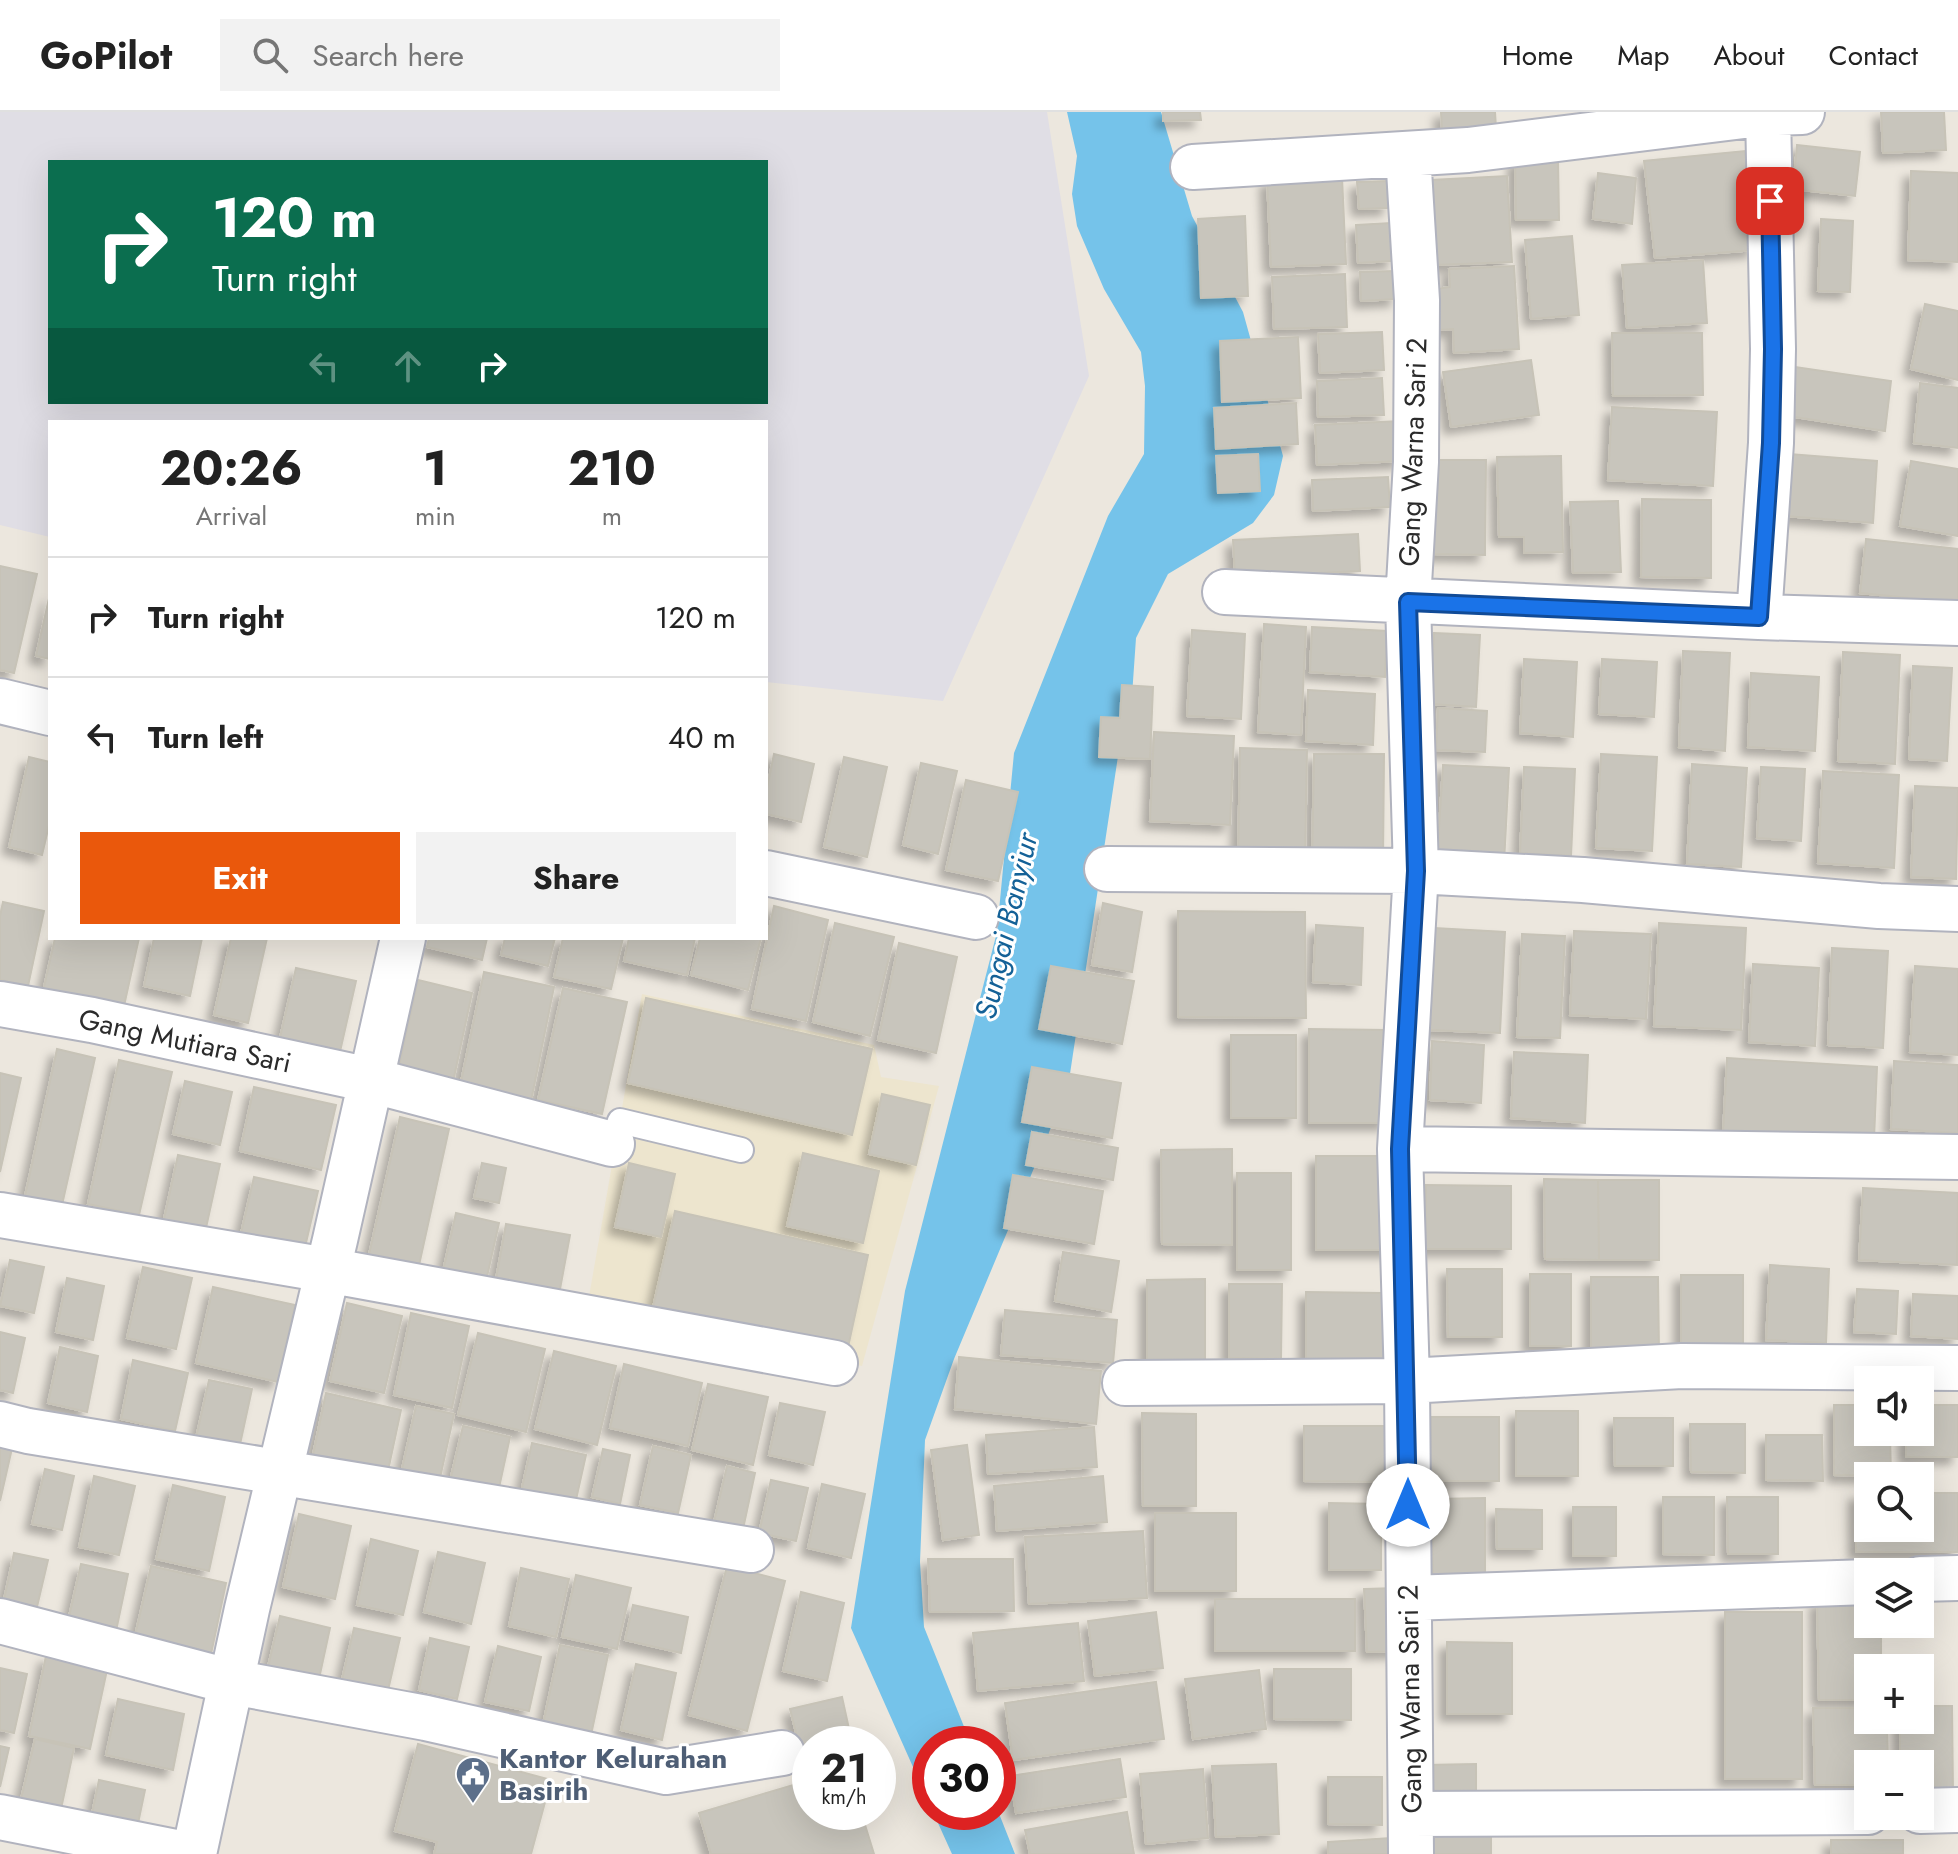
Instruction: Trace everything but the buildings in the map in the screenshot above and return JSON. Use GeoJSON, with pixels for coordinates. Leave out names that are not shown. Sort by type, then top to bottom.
{"type":"FeatureCollection","features":[{"type":"Feature","properties":{"kind":"street"},"geometry":{"type":"LineString","coordinates":[[1193,167],[1468,150],[1768,113],[1802,112]]}},
{"type":"Feature","properties":{"kind":"street"},"geometry":{"type":"LineString","coordinates":[[1759,617],[1773,349],[1768,113]]}},
{"type":"Feature","properties":{"kind":"street","name":"Gang Warna Sari 2"},"geometry":{"type":"LineString","coordinates":[[1408,154],[1417,300],[1416,462],[1408,602],[1416,871],[1400,1149],[1407,1381],[1411,1834]]}},
{"type":"Feature","properties":{"kind":"street"},"geometry":{"type":"LineString","coordinates":[[1225,592],[1759,617],[1958,623]]}},
{"type":"Feature","properties":{"kind":"street"},"geometry":{"type":"LineString","coordinates":[[0,701],[48,713]]}},
{"type":"Feature","properties":{"kind":"street"},"geometry":{"type":"LineString","coordinates":[[1107,869],[1416,871],[1583,880],[1879,906],[1958,909]]}},
{"type":"Feature","properties":{"kind":"street"},"geometry":{"type":"LineString","coordinates":[[768,873],[976,917]]}},
{"type":"Feature","properties":{"kind":"street"},"geometry":{"type":"LineString","coordinates":[[194,1854],[403,940]]}},
{"type":"Feature","properties":{"kind":"street","name":"Gang Mutiara Sari"},"geometry":{"type":"LineString","coordinates":[[0,1004],[92,1020],[370,1080],[612,1144]]}},
{"type":"Feature","properties":{"kind":"street"},"geometry":{"type":"LineString","coordinates":[[1400,1149],[1958,1157]]}},
{"type":"Feature","properties":{"kind":"street"},"geometry":{"type":"LineString","coordinates":[[0,1215],[327,1270],[835,1363]]}},
{"type":"Feature","properties":{"kind":"street"},"geometry":{"type":"LineString","coordinates":[[1125,1383],[1407,1381],[1682,1366],[1958,1368]]}},
{"type":"Feature","properties":{"kind":"street"},"geometry":{"type":"LineString","coordinates":[[0,1424],[751,1550]]}},
{"type":"Feature","properties":{"kind":"street"},"geometry":{"type":"LineString","coordinates":[[1934,1579],[1958,1578]]}},
{"type":"Feature","properties":{"kind":"street"},"geometry":{"type":"LineString","coordinates":[[1409,1598],[1854,1582]]}},
{"type":"Feature","properties":{"kind":"street"},"geometry":{"type":"LineString","coordinates":[[0,1621],[232,1682],[426,1718],[666,1772],[782,1753]]}},
{"type":"Feature","properties":{"kind":"street"},"geometry":{"type":"LineString","coordinates":[[1934,1811],[1958,1810]]}},
{"type":"Feature","properties":{"kind":"street"},"geometry":{"type":"LineString","coordinates":[[1411,1834],[1854,1813]]}},
{"type":"Feature","properties":{"kind":"street"},"geometry":{"type":"LineString","coordinates":[[0,1817],[186,1854]]}},
{"type":"Feature","properties":{"kind":"lane"},"geometry":{"type":"LineString","coordinates":[[612,1144],[620,1121],[741,1150]]}},
{"type":"Feature","properties":{"kind":"shaded area"},"geometry":{"type":"Polygon","coordinates":[[[0,112],[1047,112],[1089,376],[943,701],[768,682],[768,420],[48,420],[48,537],[0,525],[0,112]]]}},
{"type":"Feature","properties":{"kind":"shaded area"},"geometry":{"type":"Polygon","coordinates":[[[642,994],[874,1045],[881,1077],[939,1086],[862,1366],[587,1308],[642,994]]]}},
{"type":"Feature","properties":{"kind":"water","name":"Sungai Banyiur"},"geometry":{"type":"Polygon","coordinates":[[[1067,112],[1161,112],[1192,216],[1243,312],[1283,456],[1274,495],[1253,523],[1168,574],[1136,638],[1131,710],[1120,743],[1068,1087],[954,1359],[925,1440],[920,1562],[924,1627],[964,1726],[912,1726],[912,1765],[851,1628],[905,1291],[997,932],[1014,753],[1108,516],[1144,454],[1145,386],[1141,352],[1104,289],[1077,226],[1072,194],[1077,156],[1067,112]]]}},
{"type":"Feature","properties":{"kind":"water"},"geometry":{"type":"Polygon","coordinates":[[[941,1830],[1006,1830],[1015,1854],[952,1854],[941,1830]]]}},
{"type":"Feature","properties":{"kind":"place","name":"Kantor Kelurahan Basirih"},"geometry":{"type":"Point","coordinates":[473,1805]}},
{"type":"Feature","properties":{"kind":"route"},"geometry":{"type":"LineString","coordinates":[[1408,1505],[1400,1149],[1416,871],[1408,602],[1759,617],[1771,443],[1770,201]]}}]}
